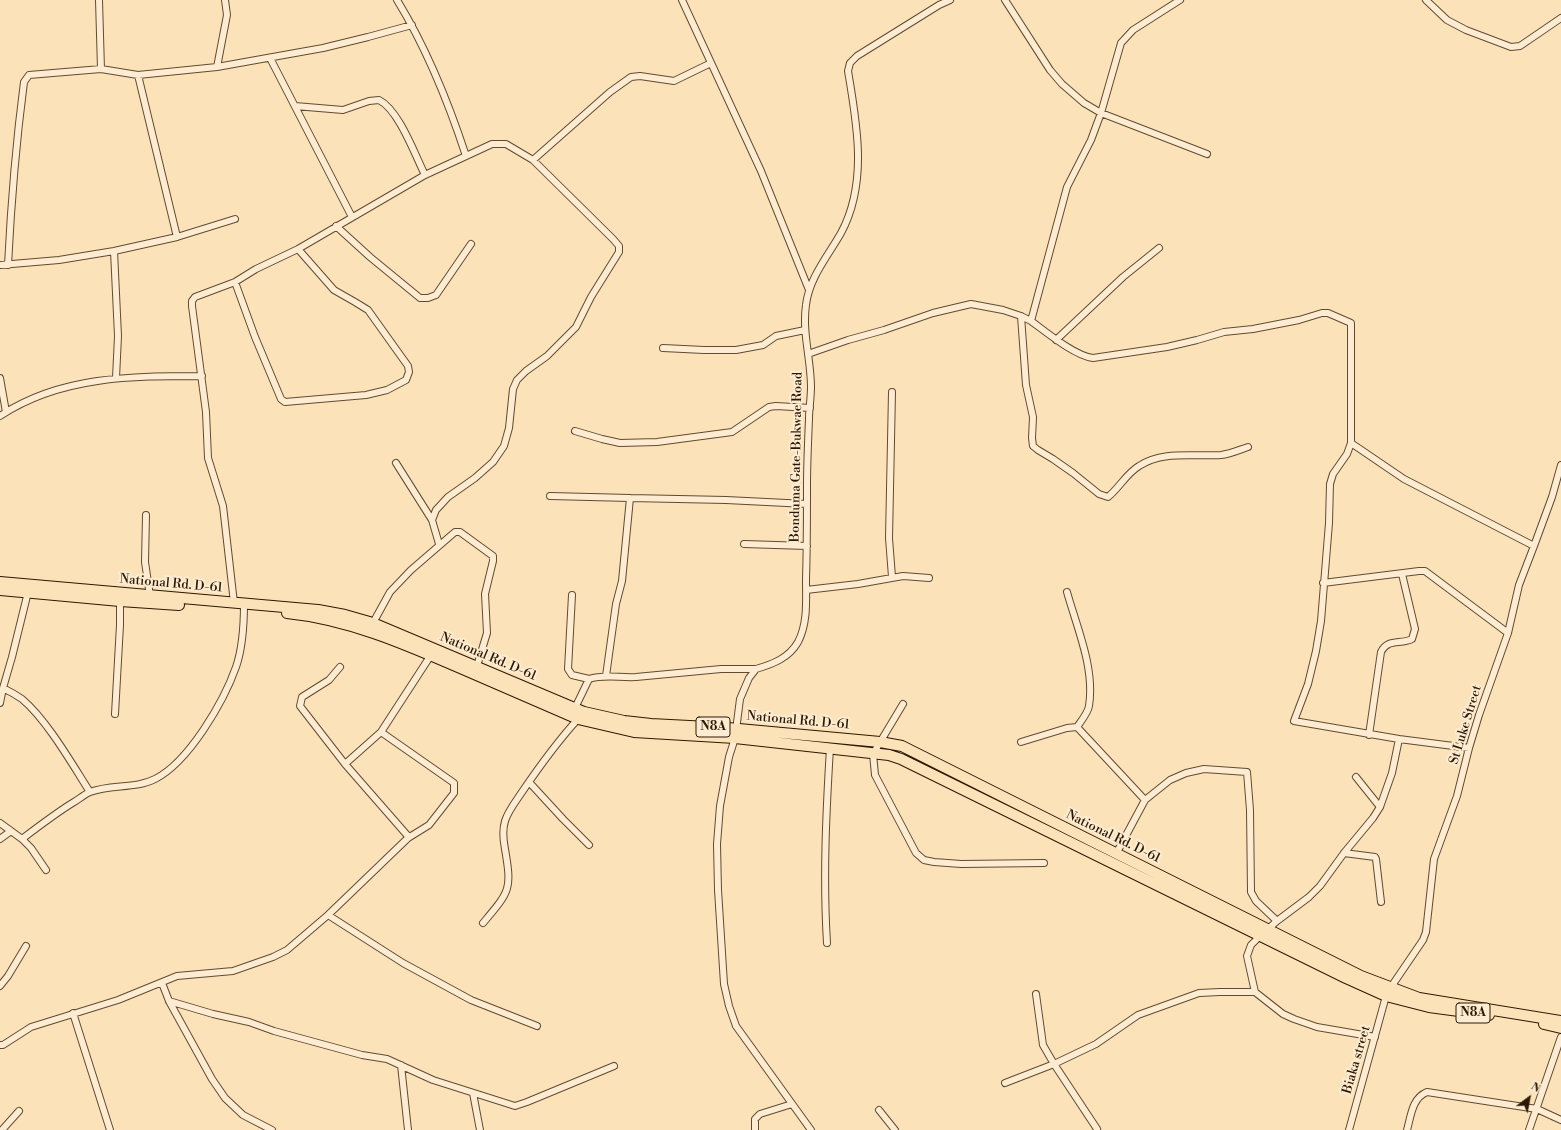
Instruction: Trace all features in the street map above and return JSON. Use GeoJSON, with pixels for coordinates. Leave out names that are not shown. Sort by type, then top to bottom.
{"type":"FeatureCollection","features":[{"type":"Feature","properties":{"kind":"highway","name":"National Rd. D-61"},"geometry":{"type":"LineString","coordinates":[[0,582],[241,605],[318,617],[370,631],[432,655],[578,719],[634,732],[736,733],[830,748],[889,755],[1346,978],[1388,991]]}},
{"type":"Feature","properties":{"kind":"highway","name":"National Rd. D-61"},"geometry":{"type":"LineString","coordinates":[[0,590],[120,601],[241,605],[318,610],[345,615],[373,623],[584,712],[624,721],[651,724],[736,733],[880,742],[902,746],[1268,929],[1388,991]]}},
{"type":"Feature","properties":{"kind":"highway","name":"N8A"},"geometry":{"type":"LineString","coordinates":[[1388,991],[1419,998],[1561,1021]]}},
{"type":"Feature","properties":{"kind":"highway","name":"N8A"},"geometry":{"type":"LineString","coordinates":[[1388,991],[1429,1007],[1513,1018],[1561,1028]]}},
{"type":"Feature","properties":{"kind":"street"},"geometry":{"type":"LineString","coordinates":[[99,0],[101,68]]}},
{"type":"Feature","properties":{"kind":"street"},"geometry":{"type":"LineString","coordinates":[[217,67],[227,16],[225,0]]}},
{"type":"Feature","properties":{"kind":"street"},"geometry":{"type":"LineString","coordinates":[[397,0],[412,25],[449,104],[466,156]]}},
{"type":"Feature","properties":{"kind":"street"},"geometry":{"type":"LineString","coordinates":[[682,0],[761,171],[809,290]]}},
{"type":"Feature","properties":{"kind":"street","name":"Bonduma Gate-Bukwae Road"},"geometry":{"type":"LineString","coordinates":[[589,679],[606,676],[622,678],[721,669],[756,669],[770,665],[783,658],[793,650],[799,641],[804,628],[806,614],[807,504],[811,388],[805,330],[806,303],[809,290],[818,272],[841,233],[852,208],[856,191],[858,140],[848,70],[850,63],[857,56],[938,2],[950,0]]}},
{"type":"Feature","properties":{"kind":"street"},"geometry":{"type":"LineString","coordinates":[[1005,0],[1050,70],[1062,84],[1084,102],[1101,113],[1207,154]]}},
{"type":"Feature","properties":{"kind":"street"},"geometry":{"type":"LineString","coordinates":[[1031,321],[1067,187],[1091,140],[1101,113],[1122,43],[1134,30],[1180,0]]}},
{"type":"Feature","properties":{"kind":"street"},"geometry":{"type":"LineString","coordinates":[[1426,0],[1447,20],[1466,30],[1511,47],[1520,46],[1561,18]]}},
{"type":"Feature","properties":{"kind":"street"},"geometry":{"type":"LineString","coordinates":[[8,265],[16,135],[24,82],[25,78],[29,75],[101,68],[138,75],[217,67],[270,58],[368,37],[412,25]]}},
{"type":"Feature","properties":{"kind":"street"},"geometry":{"type":"LineString","coordinates":[[270,58],[352,217]]}},
{"type":"Feature","properties":{"kind":"street"},"geometry":{"type":"LineString","coordinates":[[533,160],[610,92],[631,77],[640,76],[674,81],[711,63]]}},
{"type":"Feature","properties":{"kind":"street"},"geometry":{"type":"LineString","coordinates":[[138,75],[177,237]]}},
{"type":"Feature","properties":{"kind":"street"},"geometry":{"type":"LineString","coordinates":[[295,106],[343,110],[369,101],[379,100],[389,107],[401,126],[425,175]]}},
{"type":"Feature","properties":{"kind":"street"},"geometry":{"type":"LineString","coordinates":[[22,839],[58,812],[90,792],[154,779],[167,771],[187,750],[205,727],[225,692],[236,666],[241,647],[241,605],[223,506],[208,458],[206,412],[192,301],[195,297],[235,282],[256,269],[298,248],[425,175],[492,144],[506,144],[533,160],[613,239],[619,246],[619,252],[591,297],[576,327],[547,356],[526,371],[517,380],[513,389],[509,428],[504,446],[492,462],[475,478],[448,497],[436,510],[432,520]]}},
{"type":"Feature","properties":{"kind":"street"},"geometry":{"type":"LineString","coordinates":[[0,265],[59,260],[114,251],[177,237],[235,219]]}},
{"type":"Feature","properties":{"kind":"street"},"geometry":{"type":"LineString","coordinates":[[336,226],[370,257],[420,298],[428,298],[436,295],[471,244]]}},
{"type":"Feature","properties":{"kind":"street"},"geometry":{"type":"LineString","coordinates":[[235,282],[255,337],[281,400],[285,402],[366,394],[387,390],[406,380],[409,372],[408,366],[368,310],[334,290],[298,248]]}},
{"type":"Feature","properties":{"kind":"street"},"geometry":{"type":"LineString","coordinates":[[1056,340],[1123,277],[1159,248]]}},
{"type":"Feature","properties":{"kind":"street"},"geometry":{"type":"LineString","coordinates":[[114,251],[118,336],[116,378]]}},
{"type":"Feature","properties":{"kind":"street"},"geometry":{"type":"LineString","coordinates":[[808,354],[848,340],[884,330],[933,312],[971,304],[1003,310],[1021,316],[1031,321],[1056,340],[1087,357],[1093,358],[1167,346],[1197,340],[1224,332],[1253,329],[1299,320],[1322,313],[1328,313],[1351,323],[1351,443],[1347,454],[1334,474],[1330,484],[1329,523],[1321,621],[1308,684],[1294,721],[1399,739],[1468,748]]}},
{"type":"Feature","properties":{"kind":"street"},"geometry":{"type":"LineString","coordinates":[[1021,316],[1026,385],[1033,417],[1033,446],[1074,473],[1099,494],[1108,497],[1117,490],[1130,472],[1140,465],[1156,458],[1222,455],[1248,446]]}},
{"type":"Feature","properties":{"kind":"street"},"geometry":{"type":"LineString","coordinates":[[663,348],[736,350],[763,345],[776,336],[805,330]]}},
{"type":"Feature","properties":{"kind":"street"},"geometry":{"type":"LineString","coordinates":[[0,416],[29,399],[76,384],[141,376],[202,376]]}},
{"type":"Feature","properties":{"kind":"street"},"geometry":{"type":"LineString","coordinates":[[0,378],[6,412]]}},
{"type":"Feature","properties":{"kind":"street"},"geometry":{"type":"LineString","coordinates":[[892,392],[889,538],[892,577]]}},
{"type":"Feature","properties":{"kind":"street"},"geometry":{"type":"LineString","coordinates":[[575,431],[620,443],[657,442],[732,432],[769,408],[776,406],[810,408]]}},
{"type":"Feature","properties":{"kind":"street"},"geometry":{"type":"LineString","coordinates":[[1351,443],[1404,479],[1534,546]]}},
{"type":"Feature","properties":{"kind":"street"},"geometry":{"type":"LineString","coordinates":[[396,463],[432,520],[439,544]]}},
{"type":"Feature","properties":{"kind":"street","name":"St Luke Street"},"geometry":{"type":"LineString","coordinates":[[1388,991],[1423,940],[1426,932],[1434,859],[1457,796],[1468,748],[1478,715],[1508,634],[1519,585],[1552,496],[1561,465]]}},
{"type":"Feature","properties":{"kind":"street"},"geometry":{"type":"LineString","coordinates":[[550,496],[726,500],[807,504]]}},
{"type":"Feature","properties":{"kind":"street"},"geometry":{"type":"LineString","coordinates":[[606,676],[614,617],[624,563],[630,498]]}},
{"type":"Feature","properties":{"kind":"street"},"geometry":{"type":"LineString","coordinates":[[146,515],[144,562],[150,596]]}},
{"type":"Feature","properties":{"kind":"street"},"geometry":{"type":"LineString","coordinates":[[373,623],[390,592],[411,570],[439,544],[455,532],[460,532],[492,556],[486,594],[487,633],[477,666]]}},
{"type":"Feature","properties":{"kind":"street"},"geometry":{"type":"LineString","coordinates":[[744,544],[807,546]]}},
{"type":"Feature","properties":{"kind":"street"},"geometry":{"type":"LineString","coordinates":[[1323,583],[1425,571],[1508,634]]}},
{"type":"Feature","properties":{"kind":"street"},"geometry":{"type":"LineString","coordinates":[[1369,734],[1381,652],[1384,646],[1388,644],[1407,642],[1412,639],[1414,635],[1415,630],[1402,574]]}},
{"type":"Feature","properties":{"kind":"street"},"geometry":{"type":"LineString","coordinates":[[806,590],[858,584],[892,577],[903,576],[929,578]]}},
{"type":"Feature","properties":{"kind":"street"},"geometry":{"type":"LineString","coordinates":[[0,703],[28,592]]}},
{"type":"Feature","properties":{"kind":"street"},"geometry":{"type":"LineString","coordinates":[[1067,592],[1086,658],[1090,686],[1089,708],[1077,727]]}},
{"type":"Feature","properties":{"kind":"street"},"geometry":{"type":"LineString","coordinates":[[572,595],[568,669],[572,675],[589,679],[575,708]]}},
{"type":"Feature","properties":{"kind":"street"},"geometry":{"type":"LineString","coordinates":[[115,714],[120,601]]}},
{"type":"Feature","properties":{"kind":"street"},"geometry":{"type":"LineString","coordinates":[[345,764],[380,732],[432,655]]}},
{"type":"Feature","properties":{"kind":"street"},"geometry":{"type":"LineString","coordinates":[[340,667],[329,680],[302,697],[300,706],[345,764],[408,838]]}},
{"type":"Feature","properties":{"kind":"street"},"geometry":{"type":"LineString","coordinates":[[756,669],[749,678],[740,699],[736,733],[724,779],[720,806],[717,844],[718,890],[724,984],[729,1006],[736,1026],[811,1130]]}},
{"type":"Feature","properties":{"kind":"street"},"geometry":{"type":"LineString","coordinates":[[3,688],[21,698],[34,711],[68,758],[90,792]]}},
{"type":"Feature","properties":{"kind":"street"},"geometry":{"type":"LineString","coordinates":[[903,704],[873,754],[875,775],[916,853],[924,860],[934,862],[961,864],[1044,863]]}},
{"type":"Feature","properties":{"kind":"street"},"geometry":{"type":"LineString","coordinates":[[483,923],[503,899],[509,882],[508,866],[502,833],[505,821],[529,782],[561,738],[578,719]]}},
{"type":"Feature","properties":{"kind":"street"},"geometry":{"type":"LineString","coordinates":[[1021,742],[1067,728],[1077,727]]}},
{"type":"Feature","properties":{"kind":"street"},"geometry":{"type":"LineString","coordinates":[[1077,727],[1145,800]]}},
{"type":"Feature","properties":{"kind":"street"},"geometry":{"type":"LineString","coordinates":[[0,1045],[3,1045],[31,1027],[118,1000],[177,976],[233,971],[273,957],[287,950],[328,915],[408,838],[429,825],[454,793],[454,783],[380,732]]}},
{"type":"Feature","properties":{"kind":"street"},"geometry":{"type":"LineString","coordinates":[[1255,992],[1247,956],[1251,945],[1277,921],[1309,897],[1320,886],[1380,807],[1392,773],[1399,739]]}},
{"type":"Feature","properties":{"kind":"street"},"geometry":{"type":"LineString","coordinates":[[827,943],[824,898],[830,748]]}},
{"type":"Feature","properties":{"kind":"street"},"geometry":{"type":"LineString","coordinates":[[1116,854],[1145,800],[1170,780],[1186,773],[1204,769],[1247,772],[1250,810],[1251,892],[1256,901],[1277,921]]}},
{"type":"Feature","properties":{"kind":"street"},"geometry":{"type":"LineString","coordinates":[[1356,777],[1380,807]]}},
{"type":"Feature","properties":{"kind":"street"},"geometry":{"type":"LineString","coordinates":[[529,782],[589,845]]}},
{"type":"Feature","properties":{"kind":"street"},"geometry":{"type":"LineString","coordinates":[[0,823],[22,839],[31,848],[46,870]]}},
{"type":"Feature","properties":{"kind":"street"},"geometry":{"type":"LineString","coordinates":[[0,839],[11,831]]}},
{"type":"Feature","properties":{"kind":"street"},"geometry":{"type":"LineString","coordinates":[[1344,853],[1375,857],[1381,902]]}},
{"type":"Feature","properties":{"kind":"street"},"geometry":{"type":"LineString","coordinates":[[328,915],[403,963],[471,1000],[537,1026]]}},
{"type":"Feature","properties":{"kind":"street"},"geometry":{"type":"LineString","coordinates":[[0,986],[8,976],[26,946]]}},
{"type":"Feature","properties":{"kind":"street"},"geometry":{"type":"LineString","coordinates":[[162,983],[169,1001],[212,1079],[225,1098],[243,1115],[272,1130]]}},
{"type":"Feature","properties":{"kind":"street","name":"Biaka street"},"geometry":{"type":"LineString","coordinates":[[1350,1130],[1388,991]]}},
{"type":"Feature","properties":{"kind":"street"},"geometry":{"type":"LineString","coordinates":[[1005,1083],[1054,1064],[1096,1044],[1138,1015],[1199,993],[1255,992],[1283,1014],[1294,1019],[1317,1027],[1375,1037]]}},
{"type":"Feature","properties":{"kind":"street"},"geometry":{"type":"LineString","coordinates":[[1036,994],[1043,1045],[1097,1129]]}},
{"type":"Feature","properties":{"kind":"street"},"geometry":{"type":"LineString","coordinates":[[169,1001],[213,1014],[249,1022],[274,1031],[362,1055],[387,1059],[433,1080],[515,1106],[614,1066]]}},
{"type":"Feature","properties":{"kind":"street"},"geometry":{"type":"LineString","coordinates":[[73,1013],[110,1130]]}},
{"type":"Feature","properties":{"kind":"street"},"geometry":{"type":"LineString","coordinates":[[1529,1130],[1561,1037]]}},
{"type":"Feature","properties":{"kind":"street"},"geometry":{"type":"LineString","coordinates":[[401,1065],[408,1130]]}},
{"type":"Feature","properties":{"kind":"street"},"geometry":{"type":"LineString","coordinates":[[1407,1130],[1416,1098],[1420,1094],[1427,1092],[1537,1109],[1561,1120]]}},
{"type":"Feature","properties":{"kind":"street"},"geometry":{"type":"LineString","coordinates":[[473,1093],[480,1130]]}},
{"type":"Feature","properties":{"kind":"street"},"geometry":{"type":"LineString","coordinates":[[755,1130],[755,1119],[760,1114],[792,1104]]}},
{"type":"Feature","properties":{"kind":"street"},"geometry":{"type":"LineString","coordinates":[[880,1110],[895,1130]]}},
{"type":"Feature","properties":{"kind":"street"},"geometry":{"type":"LineString","coordinates":[[2,1130],[19,1111]]}}]}
